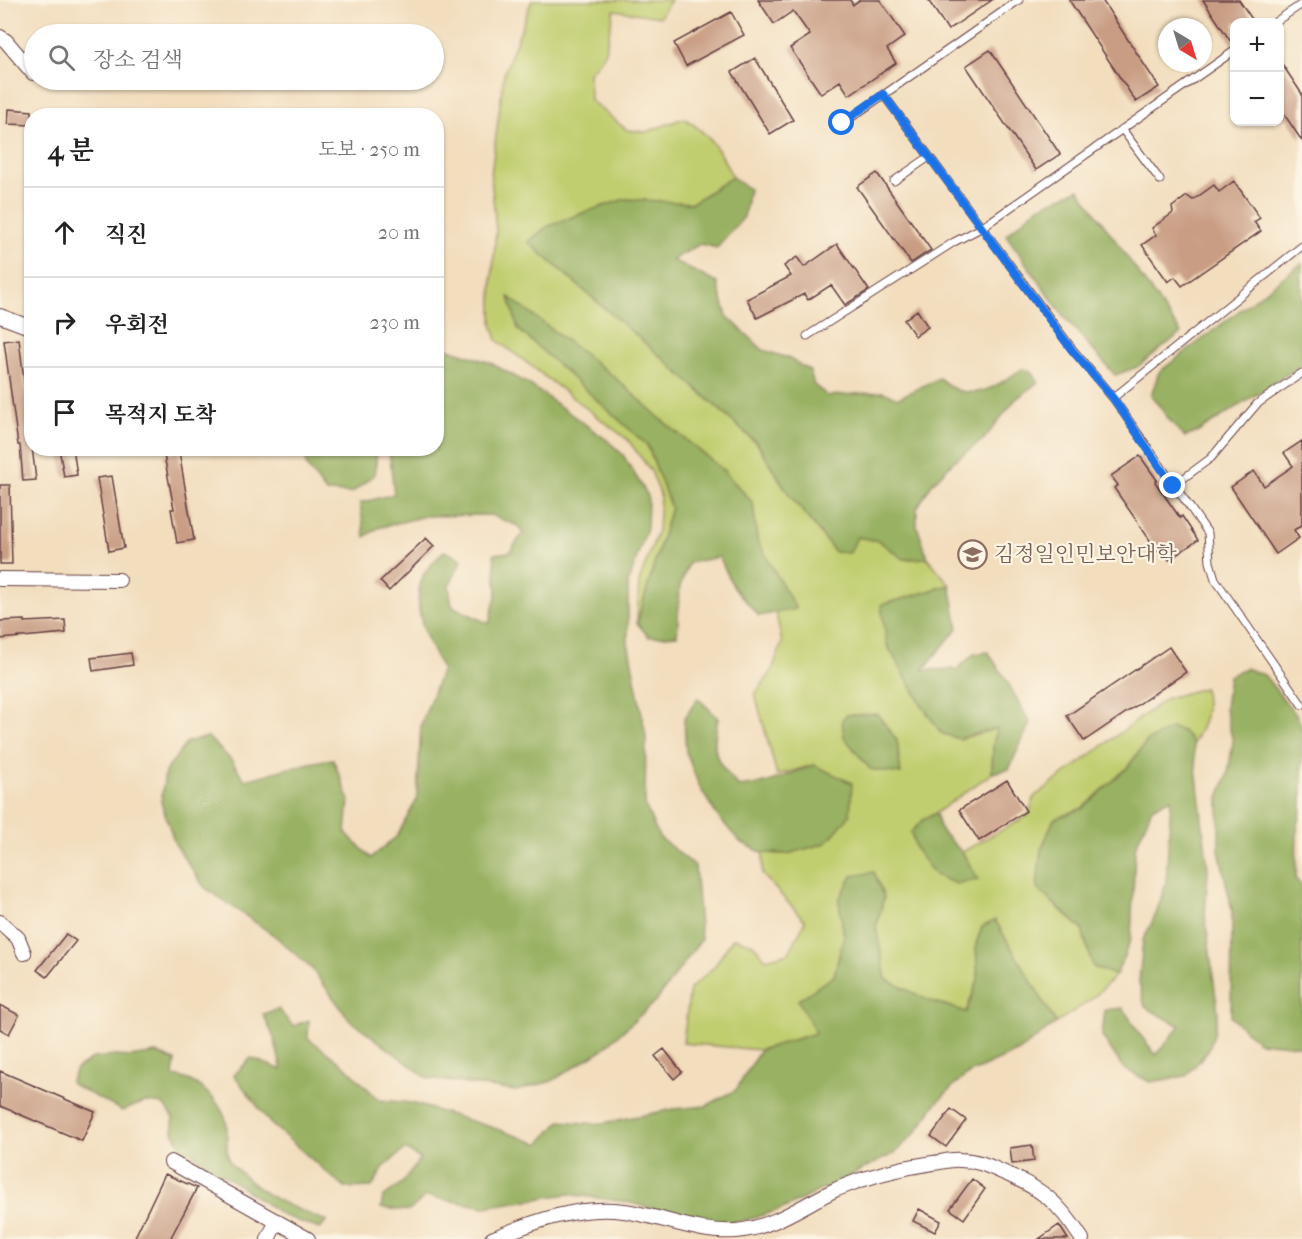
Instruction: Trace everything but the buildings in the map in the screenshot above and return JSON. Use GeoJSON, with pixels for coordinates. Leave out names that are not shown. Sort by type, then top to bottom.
{"type":"FeatureCollection","features":[{"type":"Feature","properties":{"kind":"street"},"geometry":{"type":"LineString","coordinates":[[0,37],[24,62]]}},
{"type":"Feature","properties":{"kind":"street"},"geometry":{"type":"LineString","coordinates":[[0,316],[24,325]]}},
{"type":"Feature","properties":{"kind":"street"},"geometry":{"type":"LineString","coordinates":[[0,579],[119,580]]}},
{"type":"Feature","properties":{"kind":"street"},"geometry":{"type":"LineString","coordinates":[[0,922],[18,938],[24,953]]}},
{"type":"Feature","properties":{"kind":"street"},"geometry":{"type":"LineString","coordinates":[[492,1239],[550,1218],[576,1211],[600,1209],[626,1211],[710,1230],[735,1231],[758,1227],[786,1216],[836,1190],[893,1169],[959,1160],[979,1162],[1030,1184],[1058,1206],[1082,1239]]}},
{"type":"Feature","properties":{"kind":"street"},"geometry":{"type":"LineString","coordinates":[[171,1162],[308,1239]]}},
{"type":"Feature","properties":{"kind":"street"},"geometry":{"type":"LineString","coordinates":[[268,1239],[277,1221]]}},
{"type":"Feature","properties":{"kind":"lane"},"geometry":{"type":"LineString","coordinates":[[842,123],[1019,0]]}},
{"type":"Feature","properties":{"kind":"lane"},"geometry":{"type":"LineString","coordinates":[[1281,18],[1302,4]]}},
{"type":"Feature","properties":{"kind":"lane"},"geometry":{"type":"LineString","coordinates":[[807,336],[954,242],[981,228],[1230,54]]}},
{"type":"Feature","properties":{"kind":"lane"},"geometry":{"type":"LineString","coordinates":[[883,94],[1072,350],[1113,398],[1208,533],[1210,562],[1215,579],[1302,705]]}},
{"type":"Feature","properties":{"kind":"lane"},"geometry":{"type":"LineString","coordinates":[[1122,129],[1160,180]]}},
{"type":"Feature","properties":{"kind":"lane"},"geometry":{"type":"LineString","coordinates":[[894,181],[929,157]]}},
{"type":"Feature","properties":{"kind":"lane"},"geometry":{"type":"LineString","coordinates":[[1113,398],[1302,246]]}},
{"type":"Feature","properties":{"kind":"lane"},"geometry":{"type":"LineString","coordinates":[[1173,486],[1211,458],[1257,404],[1302,373]]}},
{"type":"Feature","properties":{"kind":"green space"},"geometry":{"type":"Polygon","coordinates":[[[532,0],[671,0],[660,17],[614,10],[604,56],[589,73],[590,100],[627,130],[646,132],[684,118],[713,143],[732,177],[692,204],[625,199],[547,227],[528,242],[667,362],[758,445],[788,493],[835,552],[857,537],[879,541],[904,559],[928,558],[950,585],[881,605],[959,739],[998,728],[993,746],[992,773],[923,820],[978,879],[962,852],[1029,815],[1034,797],[1167,698],[1204,688],[1205,717],[1193,743],[1183,732],[1147,741],[1127,768],[1083,808],[1054,819],[1041,850],[1037,889],[1082,929],[1093,967],[1116,975],[1092,999],[1056,1023],[995,921],[982,927],[976,944],[978,980],[966,1012],[925,999],[885,979],[876,927],[884,897],[874,872],[839,900],[844,936],[834,976],[816,988],[816,1033],[760,1050],[683,1043],[690,989],[714,967],[733,938],[753,944],[766,959],[789,953],[805,921],[762,874],[763,853],[788,854],[814,765],[777,775],[755,694],[771,673],[782,643],[776,613],[795,608],[757,540],[753,503],[723,470],[613,376],[509,298],[616,416],[647,445],[671,508],[637,623],[639,582],[658,530],[660,494],[651,471],[628,440],[497,340],[492,324],[492,281],[496,231],[491,175],[504,74],[532,0]]]}},
{"type":"Feature","properties":{"kind":"green space"},"geometry":{"type":"Polygon","coordinates":[[[732,177],[749,189],[744,217],[717,248],[700,244],[672,260],[717,283],[727,316],[763,350],[788,358],[810,371],[814,385],[828,396],[883,392],[898,398],[939,378],[957,390],[977,392],[993,387],[1022,369],[1031,371],[1038,382],[1015,400],[984,439],[953,462],[931,485],[917,508],[917,526],[928,558],[904,559],[879,541],[857,537],[850,553],[835,552],[788,493],[758,444],[528,242],[547,227],[625,199],[692,203],[732,177]]]}},
{"type":"Feature","properties":{"kind":"green space"},"geometry":{"type":"Polygon","coordinates":[[[1079,189],[1181,333],[1137,367],[1115,375],[1065,318],[1006,235],[1039,207],[1079,189]]]}},
{"type":"Feature","properties":{"kind":"green space"},"geometry":{"type":"Polygon","coordinates":[[[1302,263],[1302,365],[1198,432],[1185,437],[1151,395],[1159,372],[1302,263]]]}},
{"type":"Feature","properties":{"kind":"green space"},"geometry":{"type":"Polygon","coordinates":[[[509,297],[613,376],[723,470],[753,503],[757,540],[796,609],[759,616],[734,588],[719,557],[689,563],[680,586],[677,635],[649,637],[637,623],[671,508],[648,446],[518,329],[509,297]]]}},
{"type":"Feature","properties":{"kind":"green space"},"geometry":{"type":"Polygon","coordinates":[[[444,347],[491,363],[530,385],[607,440],[623,455],[648,496],[647,528],[628,583],[628,642],[646,736],[645,805],[659,837],[695,866],[701,940],[656,1001],[602,1050],[552,1081],[516,1091],[427,1078],[349,1019],[312,969],[275,936],[204,887],[175,844],[161,802],[165,772],[187,742],[208,737],[231,760],[245,780],[300,765],[333,759],[349,799],[346,833],[371,858],[397,836],[417,799],[421,725],[442,669],[426,636],[419,613],[419,589],[423,576],[444,551],[462,559],[449,586],[452,606],[489,624],[497,592],[494,554],[510,552],[523,533],[518,526],[491,515],[425,516],[378,528],[365,537],[360,503],[394,494],[390,456],[444,456],[444,347]]]}},
{"type":"Feature","properties":{"kind":"green space"},"geometry":{"type":"Polygon","coordinates":[[[305,456],[376,456],[375,474],[352,493],[326,492],[306,465],[305,456]]]}},
{"type":"Feature","properties":{"kind":"green space"},"geometry":{"type":"Polygon","coordinates":[[[950,585],[958,628],[923,670],[957,669],[974,654],[988,652],[1030,723],[1009,769],[992,773],[993,746],[997,728],[959,739],[941,733],[887,645],[881,605],[950,585]]]}},
{"type":"Feature","properties":{"kind":"green space"},"geometry":{"type":"Polygon","coordinates":[[[1245,668],[1264,675],[1297,716],[1302,728],[1302,809],[1297,828],[1296,880],[1302,885],[1302,1046],[1258,1042],[1231,1017],[1232,910],[1219,850],[1219,798],[1228,773],[1233,742],[1225,708],[1229,676],[1245,668]]]}},
{"type":"Feature","properties":{"kind":"green space"},"geometry":{"type":"Polygon","coordinates":[[[698,698],[718,718],[715,740],[717,756],[739,787],[766,783],[814,765],[852,783],[850,815],[826,843],[788,854],[763,853],[740,842],[716,814],[699,786],[686,752],[684,719],[698,698]]]}},
{"type":"Feature","properties":{"kind":"green space"},"geometry":{"type":"Polygon","coordinates":[[[877,714],[897,740],[901,774],[870,769],[844,737],[842,720],[846,715],[877,714]]]}},
{"type":"Feature","properties":{"kind":"green space"},"geometry":{"type":"Polygon","coordinates":[[[1172,728],[1183,731],[1193,743],[1208,869],[1205,915],[1218,1013],[1208,1051],[1186,1076],[1150,1082],[1124,1069],[1102,1036],[1105,1010],[1123,1008],[1156,1055],[1180,1026],[1145,1007],[1139,982],[1143,940],[1156,914],[1166,882],[1171,798],[1152,808],[1135,848],[1131,939],[1116,975],[1093,967],[1082,929],[1037,888],[1041,850],[1054,819],[1083,808],[1127,768],[1147,741],[1172,728]]]}},
{"type":"Feature","properties":{"kind":"green space"},"geometry":{"type":"Polygon","coordinates":[[[936,813],[941,831],[962,852],[978,879],[956,884],[935,875],[916,850],[911,832],[923,820],[936,813]]]}},
{"type":"Feature","properties":{"kind":"green space"},"geometry":{"type":"Polygon","coordinates":[[[874,872],[884,897],[876,927],[886,979],[925,999],[966,1012],[978,980],[976,944],[982,927],[995,920],[1056,1023],[1019,1051],[970,1073],[953,1086],[933,1107],[918,1130],[895,1153],[785,1208],[744,1221],[716,1224],[626,1202],[568,1194],[484,1207],[426,1196],[409,1211],[381,1208],[383,1197],[403,1182],[420,1159],[405,1149],[384,1167],[372,1187],[345,1188],[270,1123],[234,1075],[251,1058],[282,1070],[274,1038],[263,1014],[278,1009],[293,1026],[309,1020],[308,1038],[345,1066],[379,1100],[412,1103],[539,1144],[560,1121],[598,1124],[674,1109],[706,1106],[736,1090],[760,1050],[816,1033],[798,1000],[834,976],[844,936],[839,900],[852,876],[874,872]]]}},
{"type":"Feature","properties":{"kind":"green space"},"geometry":{"type":"Polygon","coordinates":[[[156,1053],[175,1061],[173,1076],[198,1085],[218,1105],[226,1121],[227,1152],[232,1165],[259,1189],[292,1207],[327,1221],[320,1229],[284,1216],[181,1146],[173,1132],[173,1118],[163,1104],[145,1102],[122,1111],[70,1083],[76,1069],[93,1058],[130,1057],[156,1053]]]}},
{"type":"Feature","properties":{"kind":"place","name":"김정일인민보안대학"},"geometry":{"type":"Point","coordinates":[973,554]}},
{"type":"Feature","properties":{"kind":"route"},"geometry":{"type":"LineString","coordinates":[[842,123],[883,94],[1072,350],[1113,398],[1173,486]]}}]}
